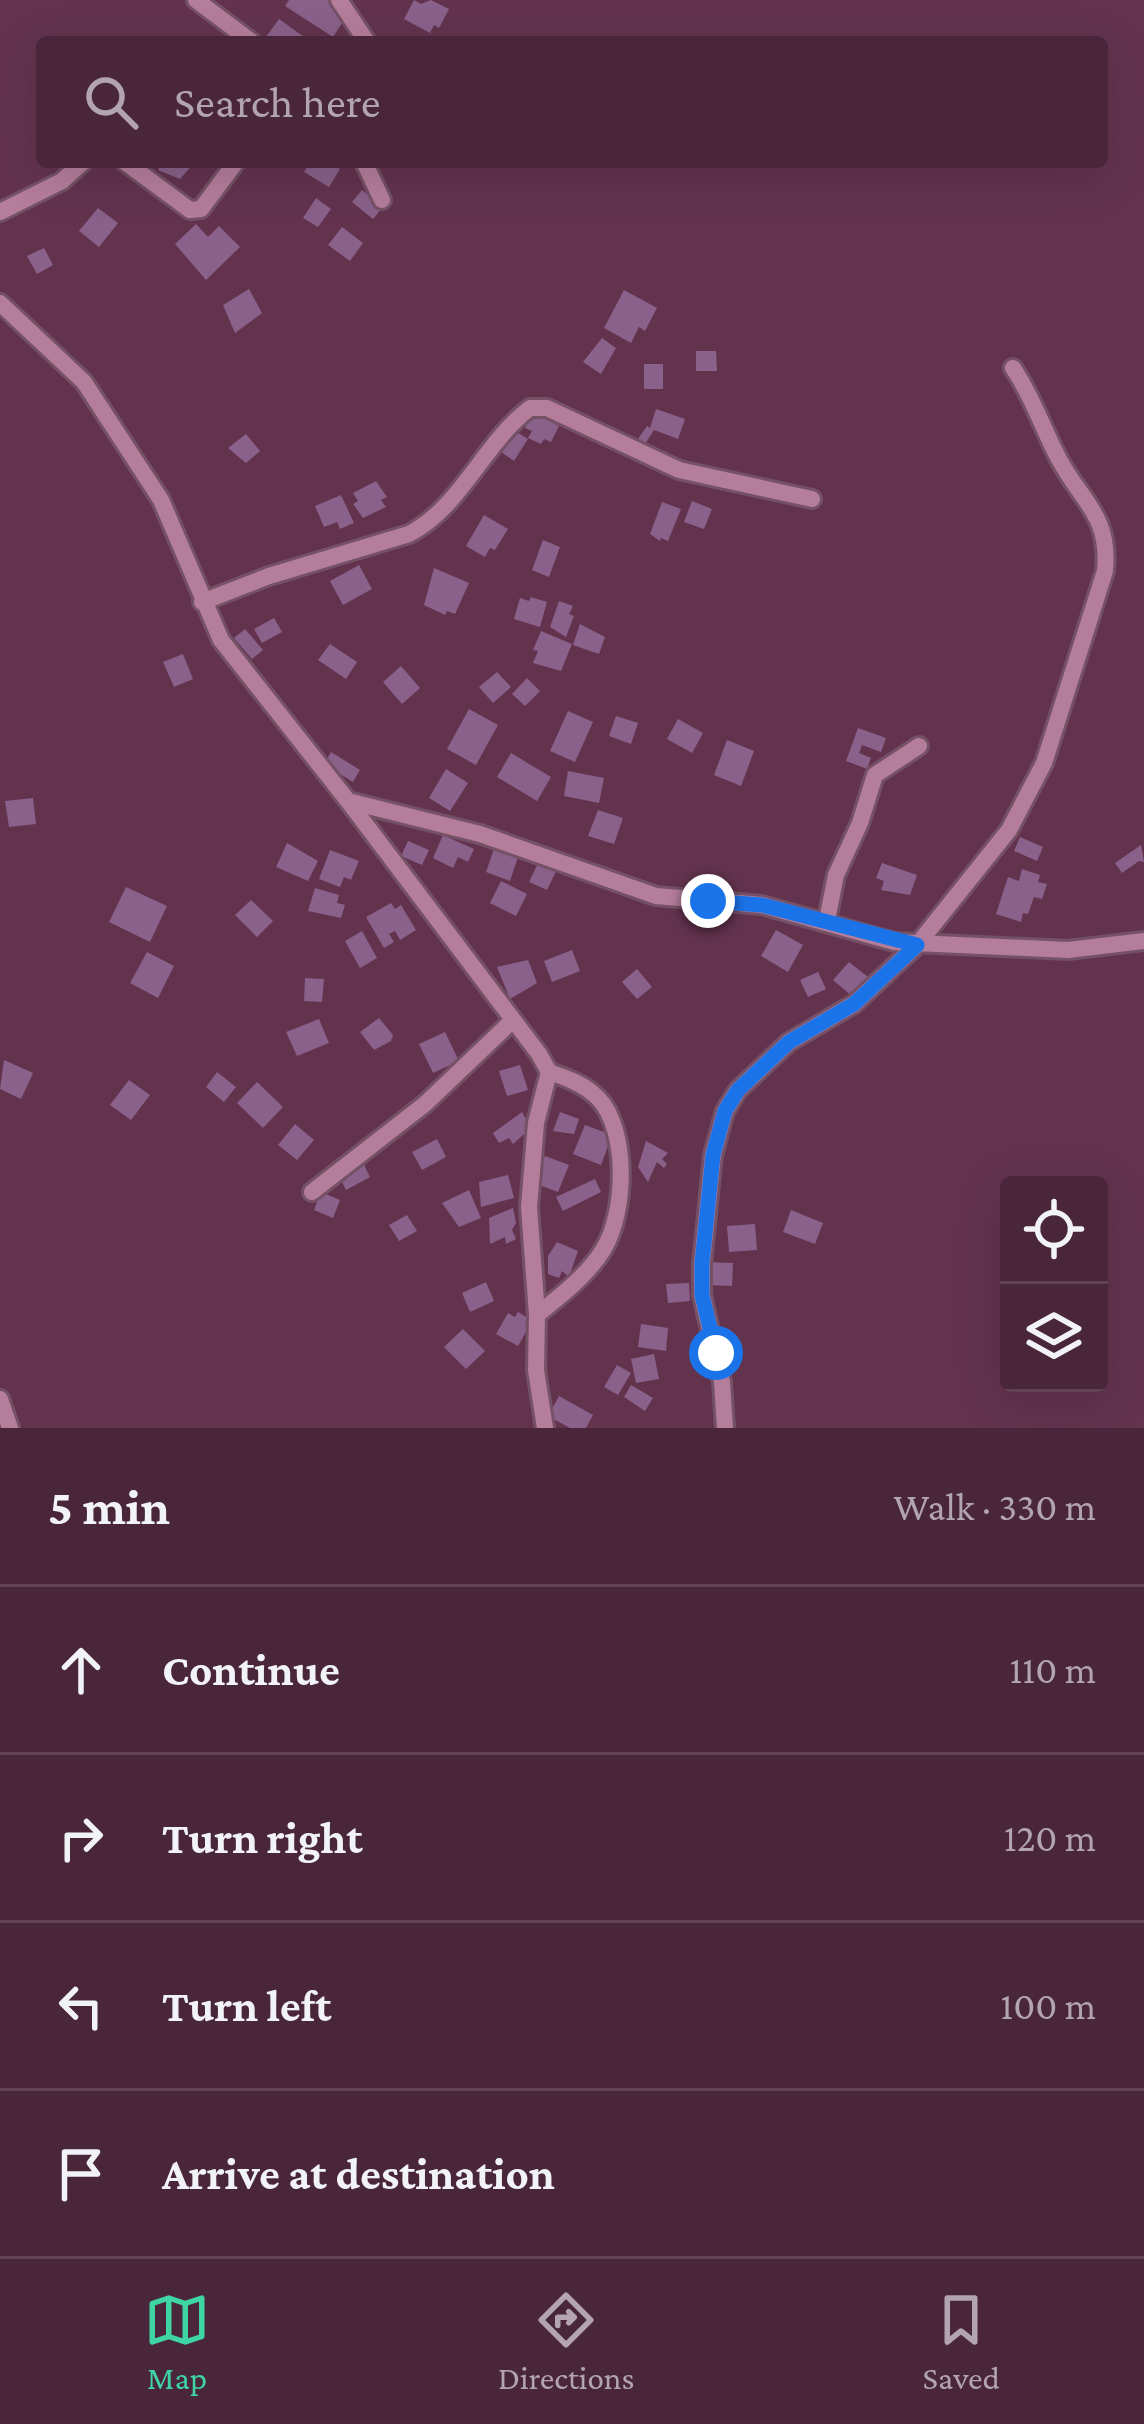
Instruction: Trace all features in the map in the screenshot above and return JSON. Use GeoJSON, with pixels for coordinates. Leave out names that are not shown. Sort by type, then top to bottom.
{"type":"FeatureCollection","features":[{"type":"Feature","properties":{"kind":"street"},"geometry":{"type":"LineString","coordinates":[[196,0],[244,36]]}},
{"type":"Feature","properties":{"kind":"street"},"geometry":{"type":"LineString","coordinates":[[339,0],[363,36]]}},
{"type":"Feature","properties":{"kind":"street"},"geometry":{"type":"LineString","coordinates":[[0,212],[62,181],[76,168]]}},
{"type":"Feature","properties":{"kind":"street"},"geometry":{"type":"LineString","coordinates":[[133,168],[190,210],[201,209],[232,168]]}},
{"type":"Feature","properties":{"kind":"street"},"geometry":{"type":"LineString","coordinates":[[367,168],[382,200]]}},
{"type":"Feature","properties":{"kind":"street"},"geometry":{"type":"LineString","coordinates":[[0,303],[84,382],[137,458],[161,500],[221,640],[246,675],[348,801],[549,1072],[574,1080],[597,1097],[609,1114],[621,1169],[612,1235],[601,1255],[537,1316]]}},
{"type":"Feature","properties":{"kind":"street"},"geometry":{"type":"LineString","coordinates":[[728,1426],[702,1295],[718,1127],[738,1090],[789,1042],[854,1004],[917,945],[965,889],[1029,798],[1105,571],[1100,521],[1062,466],[1013,368]]}},
{"type":"Feature","properties":{"kind":"street"},"geometry":{"type":"LineString","coordinates":[[202,602],[428,524],[530,408],[547,408],[679,470],[812,499]]}},
{"type":"Feature","properties":{"kind":"street"},"geometry":{"type":"LineString","coordinates":[[826,920],[836,874],[860,823],[874,775],[920,746]]}},
{"type":"Feature","properties":{"kind":"street"},"geometry":{"type":"LineString","coordinates":[[348,801],[480,834],[656,896],[762,905],[917,945],[1083,950],[1144,941]]}},
{"type":"Feature","properties":{"kind":"street"},"geometry":{"type":"LineString","coordinates":[[312,1192],[425,1104],[512,1021]]}},
{"type":"Feature","properties":{"kind":"street"},"geometry":{"type":"LineString","coordinates":[[544,1428],[536,1370],[530,1207],[536,1123],[549,1072]]}},
{"type":"Feature","properties":{"kind":"street"},"geometry":{"type":"LineString","coordinates":[[0,1399],[10,1428]]}},
{"type":"Feature","properties":{"kind":"building"},"geometry":{"type":"Polygon","coordinates":[[[289,0],[329,0],[346,17],[331,36],[285,6],[289,0]]]}},
{"type":"Feature","properties":{"kind":"building"},"geometry":{"type":"Polygon","coordinates":[[[414,0],[421,4],[431,0],[449,9],[439,28],[434,25],[430,33],[404,19],[414,0]]]}},
{"type":"Feature","properties":{"kind":"building"},"geometry":{"type":"Polygon","coordinates":[[[279,19],[303,36],[266,36],[279,19]]]}},
{"type":"Feature","properties":{"kind":"building"},"geometry":{"type":"Polygon","coordinates":[[[159,168],[190,168],[180,179],[159,168]]]}},
{"type":"Feature","properties":{"kind":"building"},"geometry":{"type":"Polygon","coordinates":[[[306,168],[340,169],[329,187],[304,172],[306,168]]]}},
{"type":"Feature","properties":{"kind":"building"},"geometry":{"type":"Polygon","coordinates":[[[362,190],[383,207],[373,219],[352,202],[362,190]]]}},
{"type":"Feature","properties":{"kind":"building"},"geometry":{"type":"Polygon","coordinates":[[[316,198],[331,209],[318,227],[303,218],[316,198]]]}},
{"type":"Feature","properties":{"kind":"building"},"geometry":{"type":"Polygon","coordinates":[[[98,208],[118,223],[99,247],[79,231],[98,208]]]}},
{"type":"Feature","properties":{"kind":"building"},"geometry":{"type":"Polygon","coordinates":[[[196,224],[208,237],[219,226],[240,247],[206,280],[175,244],[196,224]]]}},
{"type":"Feature","properties":{"kind":"building"},"geometry":{"type":"Polygon","coordinates":[[[342,227],[363,243],[350,261],[328,245],[342,227]]]}},
{"type":"Feature","properties":{"kind":"building"},"geometry":{"type":"Polygon","coordinates":[[[44,248],[53,265],[37,274],[27,256],[44,248]]]}},
{"type":"Feature","properties":{"kind":"building"},"geometry":{"type":"Polygon","coordinates":[[[249,289],[262,313],[235,333],[223,305],[249,289]]]}},
{"type":"Feature","properties":{"kind":"building"},"geometry":{"type":"Polygon","coordinates":[[[624,290],[657,308],[645,331],[639,327],[631,343],[604,328],[624,290]]]}},
{"type":"Feature","properties":{"kind":"building"},"geometry":{"type":"Polygon","coordinates":[[[602,338],[616,348],[601,374],[583,362],[602,338]]]}},
{"type":"Feature","properties":{"kind":"building"},"geometry":{"type":"Polygon","coordinates":[[[696,351],[716,351],[717,371],[696,371],[696,351]]]}},
{"type":"Feature","properties":{"kind":"building"},"geometry":{"type":"Polygon","coordinates":[[[644,364],[663,364],[663,389],[644,389],[644,364]]]}},
{"type":"Feature","properties":{"kind":"building"},"geometry":{"type":"Polygon","coordinates":[[[656,409],[685,419],[678,439],[654,430],[645,444],[638,439],[650,428],[656,409]]]}},
{"type":"Feature","properties":{"kind":"building"},"geometry":{"type":"Polygon","coordinates":[[[532,412],[559,426],[551,442],[544,439],[541,444],[528,438],[532,431],[525,428],[532,412]]]}},
{"type":"Feature","properties":{"kind":"building"},"geometry":{"type":"Polygon","coordinates":[[[515,431],[528,439],[514,461],[501,452],[515,431]]]}},
{"type":"Feature","properties":{"kind":"building"},"geometry":{"type":"Polygon","coordinates":[[[246,434],[260,451],[246,463],[228,448],[246,434]]]}},
{"type":"Feature","properties":{"kind":"building"},"geometry":{"type":"Polygon","coordinates":[[[376,481],[387,497],[381,500],[386,507],[363,518],[353,504],[358,501],[353,493],[376,481]]]}},
{"type":"Feature","properties":{"kind":"building"},"geometry":{"type":"Polygon","coordinates":[[[341,495],[354,523],[340,529],[337,522],[324,527],[315,506],[341,495]]]}},
{"type":"Feature","properties":{"kind":"building"},"geometry":{"type":"Polygon","coordinates":[[[692,501],[712,509],[704,529],[684,522],[692,501]]]}},
{"type":"Feature","properties":{"kind":"building"},"geometry":{"type":"Polygon","coordinates":[[[662,502],[681,509],[668,541],[650,534],[662,502]]]}},
{"type":"Feature","properties":{"kind":"building"},"geometry":{"type":"Polygon","coordinates":[[[484,515],[508,529],[485,557],[466,546],[484,515]]]}},
{"type":"Feature","properties":{"kind":"building"},"geometry":{"type":"Polygon","coordinates":[[[543,540],[560,547],[549,577],[532,570],[543,540]]]}},
{"type":"Feature","properties":{"kind":"building"},"geometry":{"type":"Polygon","coordinates":[[[359,565],[372,589],[343,605],[330,581],[359,565]]]}},
{"type":"Feature","properties":{"kind":"building"},"geometry":{"type":"Polygon","coordinates":[[[434,568],[469,583],[455,614],[447,611],[445,615],[424,605],[434,568]]]}},
{"type":"Feature","properties":{"kind":"building"},"geometry":{"type":"Polygon","coordinates":[[[531,597],[547,602],[540,627],[514,619],[520,598],[529,601],[531,597]]]}},
{"type":"Feature","properties":{"kind":"building"},"geometry":{"type":"Polygon","coordinates":[[[559,601],[573,606],[566,637],[550,627],[559,601]]]}},
{"type":"Feature","properties":{"kind":"building"},"geometry":{"type":"Polygon","coordinates":[[[274,618],[282,632],[262,643],[254,629],[274,618]]]}},
{"type":"Feature","properties":{"kind":"building"},"geometry":{"type":"Polygon","coordinates":[[[580,624],[605,637],[599,654],[573,645],[580,624]]]}},
{"type":"Feature","properties":{"kind":"building"},"geometry":{"type":"Polygon","coordinates":[[[245,629],[263,650],[252,659],[234,638],[245,629]]]}},
{"type":"Feature","properties":{"kind":"building"},"geometry":{"type":"Polygon","coordinates":[[[541,631],[572,644],[561,671],[533,663],[541,631]]]}},
{"type":"Feature","properties":{"kind":"building"},"geometry":{"type":"Polygon","coordinates":[[[330,644],[357,662],[346,679],[318,660],[330,644]]]}},
{"type":"Feature","properties":{"kind":"building"},"geometry":{"type":"Polygon","coordinates":[[[183,654],[193,679],[174,687],[163,662],[183,654]]]}},
{"type":"Feature","properties":{"kind":"building"},"geometry":{"type":"Polygon","coordinates":[[[401,666],[420,688],[402,704],[383,682],[401,666]]]}},
{"type":"Feature","properties":{"kind":"building"},"geometry":{"type":"Polygon","coordinates":[[[497,672],[511,687],[493,703],[479,687],[497,672]]]}},
{"type":"Feature","properties":{"kind":"building"},"geometry":{"type":"Polygon","coordinates":[[[527,678],[540,691],[525,706],[512,694],[527,678]]]}},
{"type":"Feature","properties":{"kind":"building"},"geometry":{"type":"Polygon","coordinates":[[[469,709],[498,725],[476,765],[447,749],[469,709]]]}},
{"type":"Feature","properties":{"kind":"building"},"geometry":{"type":"Polygon","coordinates":[[[568,711],[593,722],[575,762],[550,751],[568,711]]]}},
{"type":"Feature","properties":{"kind":"building"},"geometry":{"type":"Polygon","coordinates":[[[616,716],[638,723],[631,744],[609,736],[616,716]]]}},
{"type":"Feature","properties":{"kind":"building"},"geometry":{"type":"Polygon","coordinates":[[[678,719],[703,733],[692,753],[667,739],[678,719]]]}},
{"type":"Feature","properties":{"kind":"building"},"geometry":{"type":"Polygon","coordinates":[[[858,728],[886,738],[881,752],[862,745],[859,753],[871,758],[867,769],[846,761],[858,728]]]}},
{"type":"Feature","properties":{"kind":"building"},"geometry":{"type":"Polygon","coordinates":[[[727,740],[754,751],[741,786],[714,775],[727,740]]]}},
{"type":"Feature","properties":{"kind":"building"},"geometry":{"type":"Polygon","coordinates":[[[331,752],[360,770],[353,782],[324,764],[331,752]]]}},
{"type":"Feature","properties":{"kind":"building"},"geometry":{"type":"Polygon","coordinates":[[[511,753],[551,777],[537,801],[497,777],[511,753]]]}},
{"type":"Feature","properties":{"kind":"building"},"geometry":{"type":"Polygon","coordinates":[[[446,769],[468,783],[450,811],[429,798],[446,769]]]}},
{"type":"Feature","properties":{"kind":"building"},"geometry":{"type":"Polygon","coordinates":[[[568,771],[604,778],[599,803],[564,796],[568,771]]]}},
{"type":"Feature","properties":{"kind":"building"},"geometry":{"type":"Polygon","coordinates":[[[33,798],[36,824],[9,827],[5,801],[33,798]]]}},
{"type":"Feature","properties":{"kind":"building"},"geometry":{"type":"Polygon","coordinates":[[[598,810],[623,818],[614,844],[588,836],[598,810]]]}},
{"type":"Feature","properties":{"kind":"building"},"geometry":{"type":"Polygon","coordinates":[[[443,835],[474,849],[468,862],[458,857],[453,868],[433,858],[443,835]]]}},
{"type":"Feature","properties":{"kind":"building"},"geometry":{"type":"Polygon","coordinates":[[[1020,837],[1043,847],[1037,861],[1014,851],[1020,837]]]}},
{"type":"Feature","properties":{"kind":"building"},"geometry":{"type":"Polygon","coordinates":[[[408,841],[429,850],[422,865],[401,856],[408,841]]]}},
{"type":"Feature","properties":{"kind":"building"},"geometry":{"type":"Polygon","coordinates":[[[287,843],[318,861],[308,881],[276,867],[287,843]]]}},
{"type":"Feature","properties":{"kind":"building"},"geometry":{"type":"Polygon","coordinates":[[[496,843],[520,851],[510,881],[486,872],[496,843]]]}},
{"type":"Feature","properties":{"kind":"building"},"geometry":{"type":"Polygon","coordinates":[[[1141,845],[1144,862],[1122,873],[1115,863],[1141,845]]]}},
{"type":"Feature","properties":{"kind":"building"},"geometry":{"type":"Polygon","coordinates":[[[330,850],[359,861],[351,880],[344,877],[340,887],[319,879],[330,850]]]}},
{"type":"Feature","properties":{"kind":"building"},"geometry":{"type":"Polygon","coordinates":[[[541,857],[559,865],[547,890],[529,882],[541,857]]]}},
{"type":"Feature","properties":{"kind":"building"},"geometry":{"type":"Polygon","coordinates":[[[882,863],[917,875],[910,895],[881,890],[884,881],[876,878],[882,863]]]}},
{"type":"Feature","properties":{"kind":"building"},"geometry":{"type":"Polygon","coordinates":[[[1022,869],[1040,875],[1038,882],[1047,884],[1042,899],[1034,897],[1021,922],[996,914],[1008,877],[1019,881],[1022,869]]]}},
{"type":"Feature","properties":{"kind":"building"},"geometry":{"type":"Polygon","coordinates":[[[501,881],[527,894],[516,916],[490,903],[501,881]]]}},
{"type":"Feature","properties":{"kind":"building"},"geometry":{"type":"Polygon","coordinates":[[[126,887],[167,906],[150,942],[109,922],[126,887]]]}},
{"type":"Feature","properties":{"kind":"building"},"geometry":{"type":"Polygon","coordinates":[[[315,888],[339,895],[337,903],[345,905],[341,918],[308,911],[315,888]]]}},
{"type":"Feature","properties":{"kind":"building"},"geometry":{"type":"Polygon","coordinates":[[[251,900],[273,921],[257,937],[235,915],[251,900]]]}},
{"type":"Feature","properties":{"kind":"building"},"geometry":{"type":"Polygon","coordinates":[[[391,903],[395,909],[401,905],[416,930],[400,940],[395,931],[389,934],[394,942],[384,948],[366,917],[391,903]]]}},
{"type":"Feature","properties":{"kind":"building"},"geometry":{"type":"Polygon","coordinates":[[[776,930],[803,945],[788,972],[761,956],[776,930]]]}},
{"type":"Feature","properties":{"kind":"building"},"geometry":{"type":"Polygon","coordinates":[[[362,931],[377,958],[360,968],[345,941],[362,931]]]}},
{"type":"Feature","properties":{"kind":"building"},"geometry":{"type":"Polygon","coordinates":[[[572,950],[580,971],[552,982],[544,961],[572,950]]]}},
{"type":"Feature","properties":{"kind":"building"},"geometry":{"type":"Polygon","coordinates":[[[147,952],[174,966],[158,998],[130,983],[147,952]]]}},
{"type":"Feature","properties":{"kind":"building"},"geometry":{"type":"Polygon","coordinates":[[[528,960],[537,983],[510,999],[497,967],[528,960]]]}},
{"type":"Feature","properties":{"kind":"building"},"geometry":{"type":"Polygon","coordinates":[[[849,962],[868,977],[852,996],[833,980],[849,962]]]}},
{"type":"Feature","properties":{"kind":"building"},"geometry":{"type":"Polygon","coordinates":[[[637,969],[652,987],[637,999],[622,982],[637,969]]]}},
{"type":"Feature","properties":{"kind":"building"},"geometry":{"type":"Polygon","coordinates":[[[818,972],[826,989],[808,997],[800,980],[818,972]]]}},
{"type":"Feature","properties":{"kind":"building"},"geometry":{"type":"Polygon","coordinates":[[[305,978],[324,979],[322,1002],[304,1001],[305,978]]]}},
{"type":"Feature","properties":{"kind":"building"},"geometry":{"type":"Polygon","coordinates":[[[379,1018],[393,1035],[374,1050],[360,1032],[379,1018]]]}},
{"type":"Feature","properties":{"kind":"building"},"geometry":{"type":"Polygon","coordinates":[[[319,1019],[329,1043],[297,1056],[286,1032],[319,1019]]]}},
{"type":"Feature","properties":{"kind":"building"},"geometry":{"type":"Polygon","coordinates":[[[445,1032],[459,1061],[433,1073],[419,1044],[445,1032]]]}},
{"type":"Feature","properties":{"kind":"building"},"geometry":{"type":"Polygon","coordinates":[[[4,1060],[33,1073],[21,1099],[0,1089],[4,1060]]]}},
{"type":"Feature","properties":{"kind":"building"},"geometry":{"type":"Polygon","coordinates":[[[520,1065],[528,1090],[507,1096],[499,1071],[520,1065]]]}},
{"type":"Feature","properties":{"kind":"building"},"geometry":{"type":"Polygon","coordinates":[[[217,1072],[236,1087],[224,1102],[206,1087],[217,1072]]]}},
{"type":"Feature","properties":{"kind":"building"},"geometry":{"type":"Polygon","coordinates":[[[129,1080],[150,1095],[131,1120],[110,1105],[129,1080]]]}},
{"type":"Feature","properties":{"kind":"building"},"geometry":{"type":"Polygon","coordinates":[[[257,1082],[283,1107],[263,1128],[237,1103],[257,1082]]]}},
{"type":"Feature","properties":{"kind":"building"},"geometry":{"type":"Polygon","coordinates":[[[522,1112],[531,1128],[513,1144],[509,1138],[499,1143],[493,1133],[522,1112]]]}},
{"type":"Feature","properties":{"kind":"building"},"geometry":{"type":"Polygon","coordinates":[[[560,1112],[579,1119],[574,1134],[553,1131],[560,1112]]]}},
{"type":"Feature","properties":{"kind":"building"},"geometry":{"type":"Polygon","coordinates":[[[295,1124],[314,1140],[297,1160],[278,1145],[295,1124]]]}},
{"type":"Feature","properties":{"kind":"building"},"geometry":{"type":"Polygon","coordinates":[[[585,1125],[612,1135],[601,1165],[573,1154],[585,1125]]]}},
{"type":"Feature","properties":{"kind":"building"},"geometry":{"type":"Polygon","coordinates":[[[437,1139],[446,1157],[422,1170],[412,1152],[437,1139]]]}},
{"type":"Feature","properties":{"kind":"building"},"geometry":{"type":"Polygon","coordinates":[[[646,1141],[668,1153],[662,1159],[667,1164],[664,1168],[657,1162],[648,1182],[638,1167],[646,1141]]]}},
{"type":"Feature","properties":{"kind":"building"},"geometry":{"type":"Polygon","coordinates":[[[545,1156],[569,1165],[558,1192],[534,1183],[545,1156]]]}},
{"type":"Feature","properties":{"kind":"building"},"geometry":{"type":"Polygon","coordinates":[[[362,1161],[370,1177],[346,1190],[338,1174],[362,1161]]]}},
{"type":"Feature","properties":{"kind":"building"},"geometry":{"type":"Polygon","coordinates":[[[508,1175],[514,1198],[481,1207],[479,1182],[508,1175]]]}},
{"type":"Feature","properties":{"kind":"building"},"geometry":{"type":"Polygon","coordinates":[[[595,1179],[601,1192],[563,1211],[556,1197],[595,1179]]]}},
{"type":"Feature","properties":{"kind":"building"},"geometry":{"type":"Polygon","coordinates":[[[469,1190],[481,1218],[459,1227],[442,1203],[469,1190]]]}},
{"type":"Feature","properties":{"kind":"building"},"geometry":{"type":"Polygon","coordinates":[[[321,1192],[340,1200],[333,1218],[314,1210],[321,1192]]]}},
{"type":"Feature","properties":{"kind":"building"},"geometry":{"type":"Polygon","coordinates":[[[513,1208],[516,1239],[506,1244],[505,1237],[490,1244],[489,1218],[513,1208]]]}},
{"type":"Feature","properties":{"kind":"building"},"geometry":{"type":"Polygon","coordinates":[[[791,1210],[823,1223],[815,1244],[783,1232],[791,1210]]]}},
{"type":"Feature","properties":{"kind":"building"},"geometry":{"type":"Polygon","coordinates":[[[407,1215],[417,1231],[399,1241],[389,1225],[407,1215]]]}},
{"type":"Feature","properties":{"kind":"building"},"geometry":{"type":"Polygon","coordinates":[[[755,1224],[757,1250],[729,1252],[727,1226],[755,1224]]]}},
{"type":"Feature","properties":{"kind":"building"},"geometry":{"type":"Polygon","coordinates":[[[557,1242],[578,1251],[569,1277],[562,1271],[559,1278],[548,1274],[548,1256],[557,1242]]]}},
{"type":"Feature","properties":{"kind":"building"},"geometry":{"type":"Polygon","coordinates":[[[707,1262],[733,1263],[732,1286],[706,1285],[707,1262]]]}},
{"type":"Feature","properties":{"kind":"building"},"geometry":{"type":"Polygon","coordinates":[[[486,1282],[494,1301],[470,1312],[462,1293],[486,1282]]]}},
{"type":"Feature","properties":{"kind":"building"},"geometry":{"type":"Polygon","coordinates":[[[689,1283],[690,1301],[668,1303],[666,1284],[689,1283]]]}},
{"type":"Feature","properties":{"kind":"building"},"geometry":{"type":"Polygon","coordinates":[[[518,1312],[530,1325],[518,1346],[496,1334],[508,1313],[515,1317],[518,1312]]]}},
{"type":"Feature","properties":{"kind":"building"},"geometry":{"type":"Polygon","coordinates":[[[641,1324],[668,1328],[666,1351],[638,1347],[641,1324]]]}},
{"type":"Feature","properties":{"kind":"building"},"geometry":{"type":"Polygon","coordinates":[[[463,1329],[485,1351],[466,1369],[444,1347],[463,1329]]]}},
{"type":"Feature","properties":{"kind":"building"},"geometry":{"type":"Polygon","coordinates":[[[654,1354],[659,1379],[636,1383],[631,1359],[654,1354]]]}},
{"type":"Feature","properties":{"kind":"building"},"geometry":{"type":"Polygon","coordinates":[[[617,1365],[631,1373],[618,1395],[604,1387],[617,1365]]]}},
{"type":"Feature","properties":{"kind":"building"},"geometry":{"type":"Polygon","coordinates":[[[631,1385],[653,1398],[645,1411],[624,1397],[631,1385]]]}},
{"type":"Feature","properties":{"kind":"building"},"geometry":{"type":"Polygon","coordinates":[[[559,1396],[593,1415],[586,1428],[570,1428],[548,1416],[559,1396]]]}},
{"type":"Feature","properties":{"kind":"route"},"geometry":{"type":"LineString","coordinates":[[708,901],[762,905],[917,945],[854,1004],[789,1042],[738,1090],[725,1111],[713,1155],[702,1263],[702,1295],[716,1353]]}}]}
